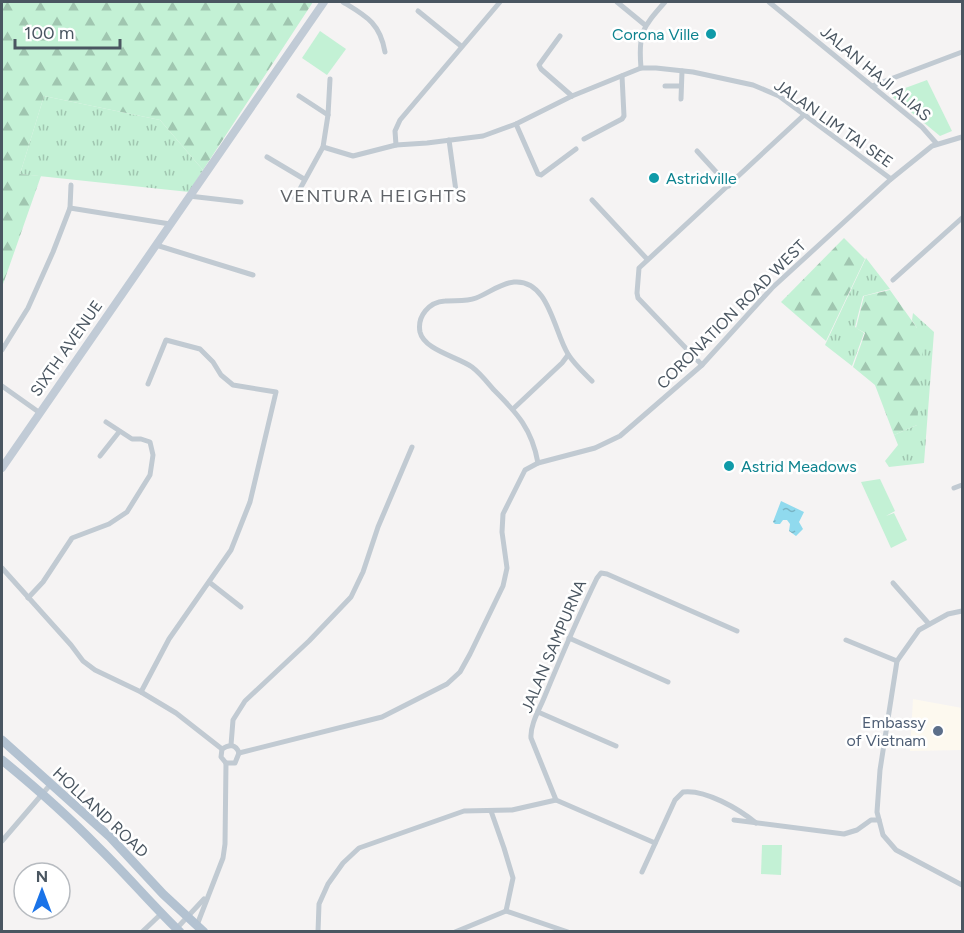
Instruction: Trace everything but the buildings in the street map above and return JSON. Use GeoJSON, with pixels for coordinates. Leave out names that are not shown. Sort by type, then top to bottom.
{"type":"FeatureCollection","features":[{"type":"Feature","properties":{"kind":"main road","name":"SIXTH AVENUE"},"geometry":{"type":"LineString","coordinates":[[2,468],[324,2]]}},
{"type":"Feature","properties":{"kind":"main road","name":"HOLLAND ROAD"},"geometry":{"type":"LineString","coordinates":[[2,740],[110,837],[200,928]]}},
{"type":"Feature","properties":{"kind":"main road","name":"HOLLAND ROAD"},"geometry":{"type":"LineString","coordinates":[[2,760],[43,794],[100,848],[178,930]]}},
{"type":"Feature","properties":{"kind":"street"},"geometry":{"type":"LineString","coordinates":[[343,2],[369,18],[383,38],[385,52]]}},
{"type":"Feature","properties":{"kind":"street"},"geometry":{"type":"LineString","coordinates":[[396,145],[395,131],[400,120],[500,2]]}},
{"type":"Feature","properties":{"kind":"street"},"geometry":{"type":"LineString","coordinates":[[617,2],[645,24]]}},
{"type":"Feature","properties":{"kind":"street"},"geometry":{"type":"LineString","coordinates":[[641,68],[640,45],[645,24],[665,2]]}},
{"type":"Feature","properties":{"kind":"street","name":"JALAN HAJI ALIAS"},"geometry":{"type":"LineString","coordinates":[[771,2],[922,127],[937,144]]}},
{"type":"Feature","properties":{"kind":"street"},"geometry":{"type":"LineString","coordinates":[[418,11],[461,46]]}},
{"type":"Feature","properties":{"kind":"street"},"geometry":{"type":"LineString","coordinates":[[560,36],[539,65],[572,96]]}},
{"type":"Feature","properties":{"kind":"street"},"geometry":{"type":"LineString","coordinates":[[872,86],[963,51]]}},
{"type":"Feature","properties":{"kind":"street","name":"JALAN LIM TAI SEE"},"geometry":{"type":"LineString","coordinates":[[323,147],[353,156],[396,145],[483,136],[516,124],[572,96],[641,68],[681,71],[768,90],[891,179]]}},
{"type":"Feature","properties":{"kind":"street"},"geometry":{"type":"LineString","coordinates":[[681,71],[681,99]]}},
{"type":"Feature","properties":{"kind":"street"},"geometry":{"type":"LineString","coordinates":[[585,139],[622,118],[625,112],[622,76]]}},
{"type":"Feature","properties":{"kind":"street"},"geometry":{"type":"LineString","coordinates":[[295,198],[323,147],[330,79]]}},
{"type":"Feature","properties":{"kind":"street"},"geometry":{"type":"LineString","coordinates":[[666,86],[681,86]]}},
{"type":"Feature","properties":{"kind":"street"},"geometry":{"type":"LineString","coordinates":[[299,96],[328,115]]}},
{"type":"Feature","properties":{"kind":"street"},"geometry":{"type":"LineString","coordinates":[[702,365],[638,298],[639,268],[804,115]]}},
{"type":"Feature","properties":{"kind":"street"},"geometry":{"type":"LineString","coordinates":[[516,124],[538,174],[542,175],[576,149]]}},
{"type":"Feature","properties":{"kind":"street","name":"CORONATION ROAD WEST"},"geometry":{"type":"LineString","coordinates":[[538,463],[595,448],[620,436],[702,365],[772,288],[891,179],[937,144],[962,138]]}},
{"type":"Feature","properties":{"kind":"street"},"geometry":{"type":"LineString","coordinates":[[449,140],[456,191]]}},
{"type":"Feature","properties":{"kind":"street"},"geometry":{"type":"LineString","coordinates":[[697,151],[729,186]]}},
{"type":"Feature","properties":{"kind":"street"},"geometry":{"type":"LineString","coordinates":[[267,157],[304,179]]}},
{"type":"Feature","properties":{"kind":"street"},"geometry":{"type":"LineString","coordinates":[[2,350],[28,308],[54,252],[70,208],[71,184]]}},
{"type":"Feature","properties":{"kind":"street"},"geometry":{"type":"LineString","coordinates":[[189,196],[241,202]]}},
{"type":"Feature","properties":{"kind":"street"},"geometry":{"type":"LineString","coordinates":[[592,200],[647,260]]}},
{"type":"Feature","properties":{"kind":"street"},"geometry":{"type":"LineString","coordinates":[[70,208],[170,224]]}},
{"type":"Feature","properties":{"kind":"street"},"geometry":{"type":"LineString","coordinates":[[893,280],[963,218]]}},
{"type":"Feature","properties":{"kind":"street"},"geometry":{"type":"LineString","coordinates":[[156,245],[253,275]]}},
{"type":"Feature","properties":{"kind":"street"},"geometry":{"type":"LineString","coordinates":[[239,753],[382,717],[447,684],[454,678],[470,654],[506,578],[502,532],[505,508],[525,470],[538,463],[531,435],[513,410],[471,366],[432,347],[422,338],[420,323],[429,306],[443,301],[476,298],[512,282],[525,283],[543,297],[568,355],[592,381]]}},
{"type":"Feature","properties":{"kind":"street"},"geometry":{"type":"LineString","coordinates":[[141,692],[169,639],[231,550],[250,502],[276,392],[234,384],[221,375],[213,362],[200,350],[166,340],[148,384]]}},
{"type":"Feature","properties":{"kind":"street"},"geometry":{"type":"LineString","coordinates":[[513,410],[568,355]]}},
{"type":"Feature","properties":{"kind":"street"},"geometry":{"type":"LineString","coordinates":[[2,386],[40,413]]}},
{"type":"Feature","properties":{"kind":"street"},"geometry":{"type":"LineString","coordinates":[[28,598],[43,582],[72,538],[109,524],[127,512],[150,475],[153,455],[150,442],[132,439],[105,422]]}},
{"type":"Feature","properties":{"kind":"street"},"geometry":{"type":"LineString","coordinates":[[100,456],[119,432]]}},
{"type":"Feature","properties":{"kind":"street"},"geometry":{"type":"LineString","coordinates":[[231,745],[233,720],[245,701],[309,641],[351,597],[363,572],[378,527],[411,447]]}},
{"type":"Feature","properties":{"kind":"street"},"geometry":{"type":"LineString","coordinates":[[954,488],[963,485]]}},
{"type":"Feature","properties":{"kind":"street"},"geometry":{"type":"LineString","coordinates":[[2,568],[83,661],[95,670],[141,692],[176,713],[222,749]]}},
{"type":"Feature","properties":{"kind":"street","name":"JALAN SAMPURNA"},"geometry":{"type":"LineString","coordinates":[[556,800],[531,733],[569,638],[599,575],[604,573],[737,631]]}},
{"type":"Feature","properties":{"kind":"street"},"geometry":{"type":"LineString","coordinates":[[209,582],[241,607]]}},
{"type":"Feature","properties":{"kind":"street"},"geometry":{"type":"LineString","coordinates":[[893,582],[929,624]]}},
{"type":"Feature","properties":{"kind":"street"},"geometry":{"type":"LineString","coordinates":[[963,611],[948,614],[919,630],[897,661],[880,770],[877,812],[883,835],[896,850],[963,885]]}},
{"type":"Feature","properties":{"kind":"street"},"geometry":{"type":"LineString","coordinates":[[569,638],[668,682]]}},
{"type":"Feature","properties":{"kind":"street"},"geometry":{"type":"LineString","coordinates":[[846,640],[897,661]]}},
{"type":"Feature","properties":{"kind":"street"},"geometry":{"type":"LineString","coordinates":[[538,712],[616,746]]}},
{"type":"Feature","properties":{"kind":"street"},"geometry":{"type":"LineString","coordinates":[[231,745],[237,748],[239,753],[235,763],[226,763],[221,758],[222,749],[231,745]]}},
{"type":"Feature","properties":{"kind":"street"},"geometry":{"type":"LineString","coordinates":[[200,928],[207,895],[224,850],[226,763]]}},
{"type":"Feature","properties":{"kind":"street"},"geometry":{"type":"LineString","coordinates":[[2,841],[50,785]]}},
{"type":"Feature","properties":{"kind":"street"},"geometry":{"type":"LineString","coordinates":[[642,872],[678,795],[682,792],[698,792],[722,802],[743,812],[756,823]]}},
{"type":"Feature","properties":{"kind":"street"},"geometry":{"type":"LineString","coordinates":[[318,932],[319,904],[328,884],[343,863],[358,848],[455,813],[471,810],[512,810],[556,800],[655,843]]}},
{"type":"Feature","properties":{"kind":"street"},"geometry":{"type":"LineString","coordinates":[[491,811],[513,878],[506,911]]}},
{"type":"Feature","properties":{"kind":"street"},"geometry":{"type":"LineString","coordinates":[[734,820],[844,834],[857,830],[872,820],[879,820]]}},
{"type":"Feature","properties":{"kind":"street"},"geometry":{"type":"LineString","coordinates":[[178,930],[207,895]]}},
{"type":"Feature","properties":{"kind":"street"},"geometry":{"type":"LineString","coordinates":[[455,932],[506,911],[568,932]]}},
{"type":"Feature","properties":{"kind":"street"},"geometry":{"type":"LineString","coordinates":[[142,932],[161,914]]}},
{"type":"Feature","properties":{"kind":"shaded area"},"geometry":{"type":"Polygon","coordinates":[[[913,699],[962,708],[962,750],[910,751],[913,699]]]}},
{"type":"Feature","properties":{"kind":"green space"},"geometry":{"type":"Polygon","coordinates":[[[2,2],[313,2],[203,170],[160,120],[44,96],[20,174],[41,176],[2,287],[2,2]]]}},
{"type":"Feature","properties":{"kind":"green space"},"geometry":{"type":"Polygon","coordinates":[[[320,31],[346,49],[327,75],[302,58],[320,31]]]}},
{"type":"Feature","properties":{"kind":"green space"},"geometry":{"type":"Polygon","coordinates":[[[927,80],[952,131],[940,136],[889,94],[927,80]]]}},
{"type":"Feature","properties":{"kind":"green space"},"geometry":{"type":"Polygon","coordinates":[[[44,96],[160,120],[203,170],[189,192],[20,174],[44,96]]]}},
{"type":"Feature","properties":{"kind":"green space"},"geometry":{"type":"Polygon","coordinates":[[[844,238],[865,259],[826,341],[781,302],[844,238]]]}},
{"type":"Feature","properties":{"kind":"green space"},"geometry":{"type":"Polygon","coordinates":[[[866,258],[890,289],[863,296],[855,327],[864,333],[852,366],[825,345],[866,258]]]}},
{"type":"Feature","properties":{"kind":"green space"},"geometry":{"type":"Polygon","coordinates":[[[890,290],[917,328],[923,346],[917,425],[894,435],[875,385],[853,367],[865,333],[856,328],[864,296],[890,290]]]}},
{"type":"Feature","properties":{"kind":"green space"},"geometry":{"type":"Polygon","coordinates":[[[913,313],[934,332],[924,463],[889,467],[885,461],[898,445],[894,435],[917,425],[917,328],[912,320],[913,313]]]}},
{"type":"Feature","properties":{"kind":"green space"},"geometry":{"type":"Polygon","coordinates":[[[880,479],[895,511],[886,516],[894,513],[907,540],[891,548],[861,482],[880,479]]]}},
{"type":"Feature","properties":{"kind":"green space"},"geometry":{"type":"Polygon","coordinates":[[[762,845],[782,845],[781,875],[761,874],[762,845]]]}},
{"type":"Feature","properties":{"kind":"water"},"geometry":{"type":"Polygon","coordinates":[[[781,501],[804,512],[799,522],[803,529],[796,536],[789,531],[790,524],[787,520],[783,520],[780,524],[773,522],[781,501]]]}},
{"type":"Feature","properties":{"kind":"place","name":"Corona Ville"},"geometry":{"type":"Point","coordinates":[711,34]}},
{"type":"Feature","properties":{"kind":"place","name":"Astridville"},"geometry":{"type":"Point","coordinates":[654,178]}},
{"type":"Feature","properties":{"kind":"place","name":"Astrid Meadows"},"geometry":{"type":"Point","coordinates":[729,466]}},
{"type":"Feature","properties":{"kind":"place","name":"Embassy of Vietnam"},"geometry":{"type":"Point","coordinates":[938,731]}},
{"type":"Feature","properties":{"kind":"district","name":"VENTURA HEIGHTS"},"geometry":{"type":"Point","coordinates":[374,196]}}]}
